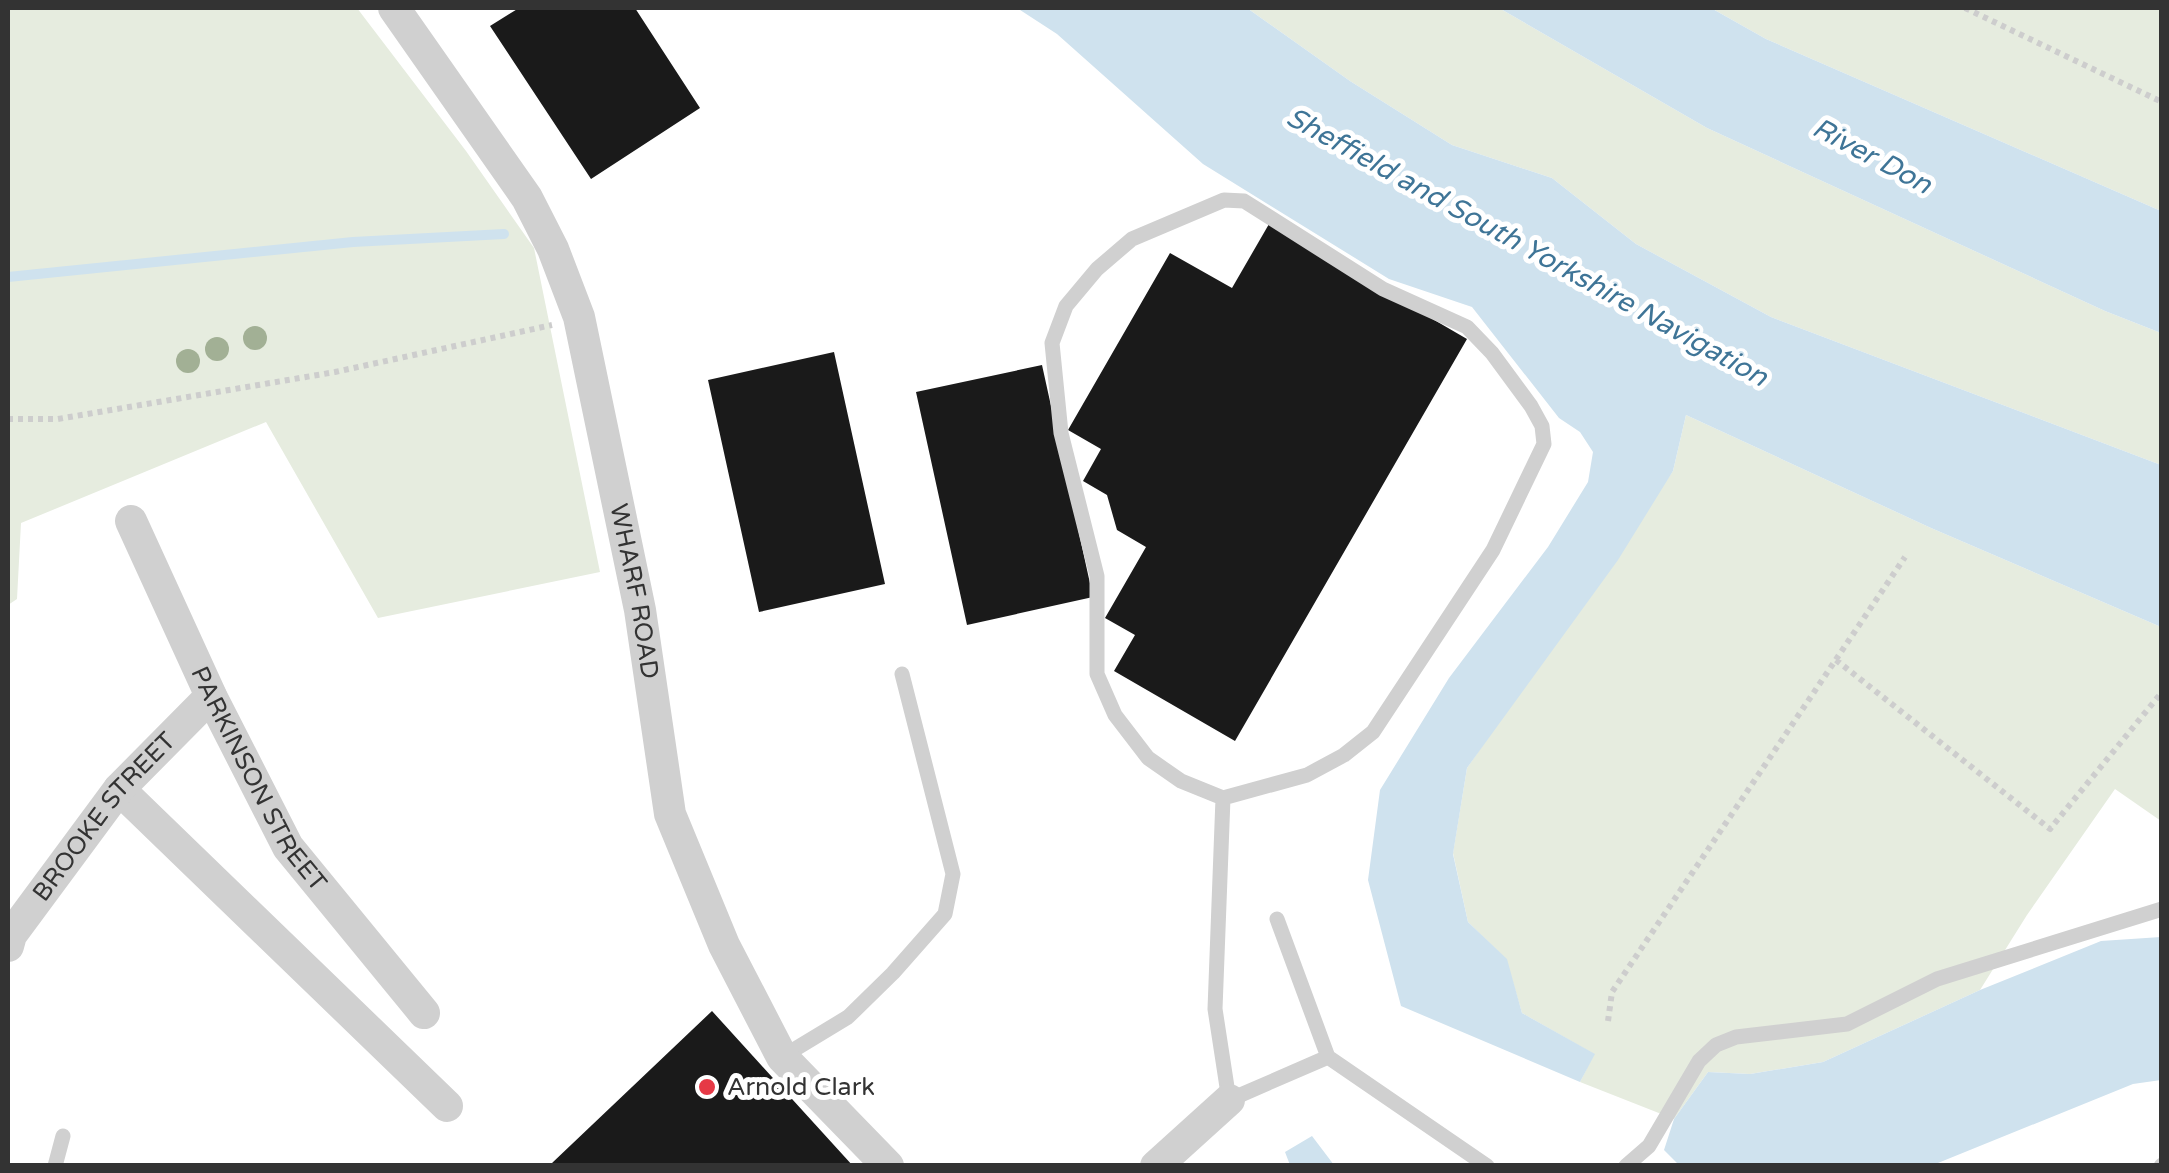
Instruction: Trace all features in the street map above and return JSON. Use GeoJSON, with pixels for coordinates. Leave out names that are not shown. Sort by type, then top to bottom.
{"type":"FeatureCollection","features":[{"type":"Feature","properties":{"kind":"street","name":"WHARF ROAD"},"geometry":{"type":"LineString","coordinates":[[394,8],[527,198],[553,248],[579,317],[640,610],[670,814],[724,945],[782,1057],[888,1166]]}},
{"type":"Feature","properties":{"kind":"street","name":"PARKINSON STREET"},"geometry":{"type":"LineString","coordinates":[[131,521],[211,696],[288,847],[424,1013]]}},
{"type":"Feature","properties":{"kind":"street","name":"BROOKE STREET"},"geometry":{"type":"LineString","coordinates":[[9,938],[119,790],[211,696]]}},
{"type":"Feature","properties":{"kind":"street"},"geometry":{"type":"LineString","coordinates":[[119,790],[447,1106]]}},
{"type":"Feature","properties":{"kind":"street"},"geometry":{"type":"LineString","coordinates":[[1156,1166],[1229,1100]]}},
{"type":"Feature","properties":{"kind":"lane"},"geometry":{"type":"LineString","coordinates":[[1224,200],[1244,201],[1383,288],[1467,327],[1492,352],[1531,406],[1542,426],[1544,444],[1493,550],[1373,732],[1344,755],[1307,775],[1223,798],[1181,781],[1148,758],[1115,715],[1097,674],[1098,576],[1061,433],[1052,343],[1066,306],[1097,269],[1132,238],[1224,200]]}},
{"type":"Feature","properties":{"kind":"lane"},"geometry":{"type":"LineString","coordinates":[[782,1057],[848,1017],[945,914],[953,874],[902,674]]}},
{"type":"Feature","properties":{"kind":"lane"},"geometry":{"type":"LineString","coordinates":[[1223,798],[1215,1009],[1229,1100],[1328,1057]]}},
{"type":"Feature","properties":{"kind":"lane"},"geometry":{"type":"LineString","coordinates":[[1626,1166],[1649,1146],[1699,1060],[1716,1045],[1736,1036],[1847,1024],[1937,979],[2162,909]]}},
{"type":"Feature","properties":{"kind":"lane"},"geometry":{"type":"LineString","coordinates":[[1278,919],[1328,1057],[1487,1166]]}},
{"type":"Feature","properties":{"kind":"lane"},"geometry":{"type":"LineString","coordinates":[[55,1166],[62,1136]]}},
{"type":"Feature","properties":{"kind":"path"},"geometry":{"type":"LineString","coordinates":[[1966,8],[2162,102]]}},
{"type":"Feature","properties":{"kind":"path"},"geometry":{"type":"LineString","coordinates":[[8,419],[58,419],[335,372],[515,335],[579,317]]}},
{"type":"Feature","properties":{"kind":"path"},"geometry":{"type":"LineString","coordinates":[[1608,1021],[1612,992],[1905,558]]}},
{"type":"Feature","properties":{"kind":"path"},"geometry":{"type":"LineString","coordinates":[[1836,660],[2050,829],[2162,692]]}},
{"type":"Feature","properties":{"kind":"shaded area"},"geometry":{"type":"Polygon","coordinates":[[[8,8],[357,8],[534,248],[600,572],[378,618],[266,422],[21,523],[17,599],[8,605],[8,8]]]}},
{"type":"Feature","properties":{"kind":"shaded area"},"geometry":{"type":"Polygon","coordinates":[[[1247,8],[1499,8],[1707,128],[2161,333],[2161,465],[1771,317],[1636,244],[1552,178],[1452,145],[1350,81],[1247,8]]]}},
{"type":"Feature","properties":{"kind":"shaded area"},"geometry":{"type":"Polygon","coordinates":[[[1711,8],[2161,8],[2161,211],[1766,39],[1711,8]]]}},
{"type":"Feature","properties":{"kind":"shaded area"},"geometry":{"type":"Polygon","coordinates":[[[1686,415],[1931,528],[2161,627],[2161,821],[2115,789],[1980,990],[1823,1062],[1750,1074],[1708,1072],[1674,1119],[1580,1082],[1594,1054],[1522,1013],[1506,959],[1468,922],[1453,853],[1467,768],[1673,471],[1686,415]]]}},
{"type":"Feature","properties":{"kind":"water","name":"Sheffield and South Yorkshire Navigation"},"geometry":{"type":"Polygon","coordinates":[[[1017,8],[1247,8],[1350,81],[1452,145],[1552,178],[1636,244],[1771,317],[2161,465],[2161,627],[1931,528],[1686,415],[1673,471],[1618,560],[1467,768],[1453,854],[1468,922],[1507,959],[1522,1013],[1595,1054],[1580,1082],[1401,1006],[1368,880],[1380,790],[1449,678],[1548,547],[1588,482],[1593,452],[1580,432],[1559,418],[1472,307],[1389,279],[1203,164],[1057,34],[1017,8]]]}},
{"type":"Feature","properties":{"kind":"water","name":"River Don"},"geometry":{"type":"Polygon","coordinates":[[[1499,8],[1711,8],[1766,39],[2161,211],[2161,333],[1707,128],[1499,8]]]}},
{"type":"Feature","properties":{"kind":"water"},"geometry":{"type":"Polygon","coordinates":[[[2161,937],[2161,1080],[2133,1084],[1933,1165],[1679,1165],[1664,1150],[1674,1119],[1708,1072],[1750,1074],[1823,1062],[1980,990],[2101,941],[2161,937]]]}},
{"type":"Feature","properties":{"kind":"water"},"geometry":{"type":"Polygon","coordinates":[[[1312,1136],[1334,1165],[1290,1165],[1285,1152],[1312,1136]]]}},
{"type":"Feature","properties":{"kind":"building"},"geometry":{"type":"Polygon","coordinates":[[[519,8],[635,8],[700,108],[591,179],[490,26],[519,8]]]}},
{"type":"Feature","properties":{"kind":"building"},"geometry":{"type":"Polygon","coordinates":[[[1269,224],[1467,339],[1235,741],[1114,671],[1135,635],[1105,618],[1146,547],[1117,530],[1107,495],[1083,481],[1101,449],[1068,430],[1170,253],[1232,288],[1269,224]]]}},
{"type":"Feature","properties":{"kind":"building"},"geometry":{"type":"Polygon","coordinates":[[[834,352],[885,584],[759,612],[708,380],[834,352]]]}},
{"type":"Feature","properties":{"kind":"building"},"geometry":{"type":"Polygon","coordinates":[[[1042,365],[1093,597],[967,625],[916,392],[1042,365]]]}},
{"type":"Feature","properties":{"kind":"building","name":"Arnold Clark"},"geometry":{"type":"Polygon","coordinates":[[[712,1011],[853,1166],[554,1166],[552,1163],[712,1011]]]}},
{"type":"Feature","properties":{"kind":"waterway"},"geometry":{"type":"LineString","coordinates":[[8,277],[353,242],[504,234]]}},
{"type":"Feature","properties":{"kind":"place","name":"Arnold Clark"},"geometry":{"type":"Point","coordinates":[707,1087]}}]}
